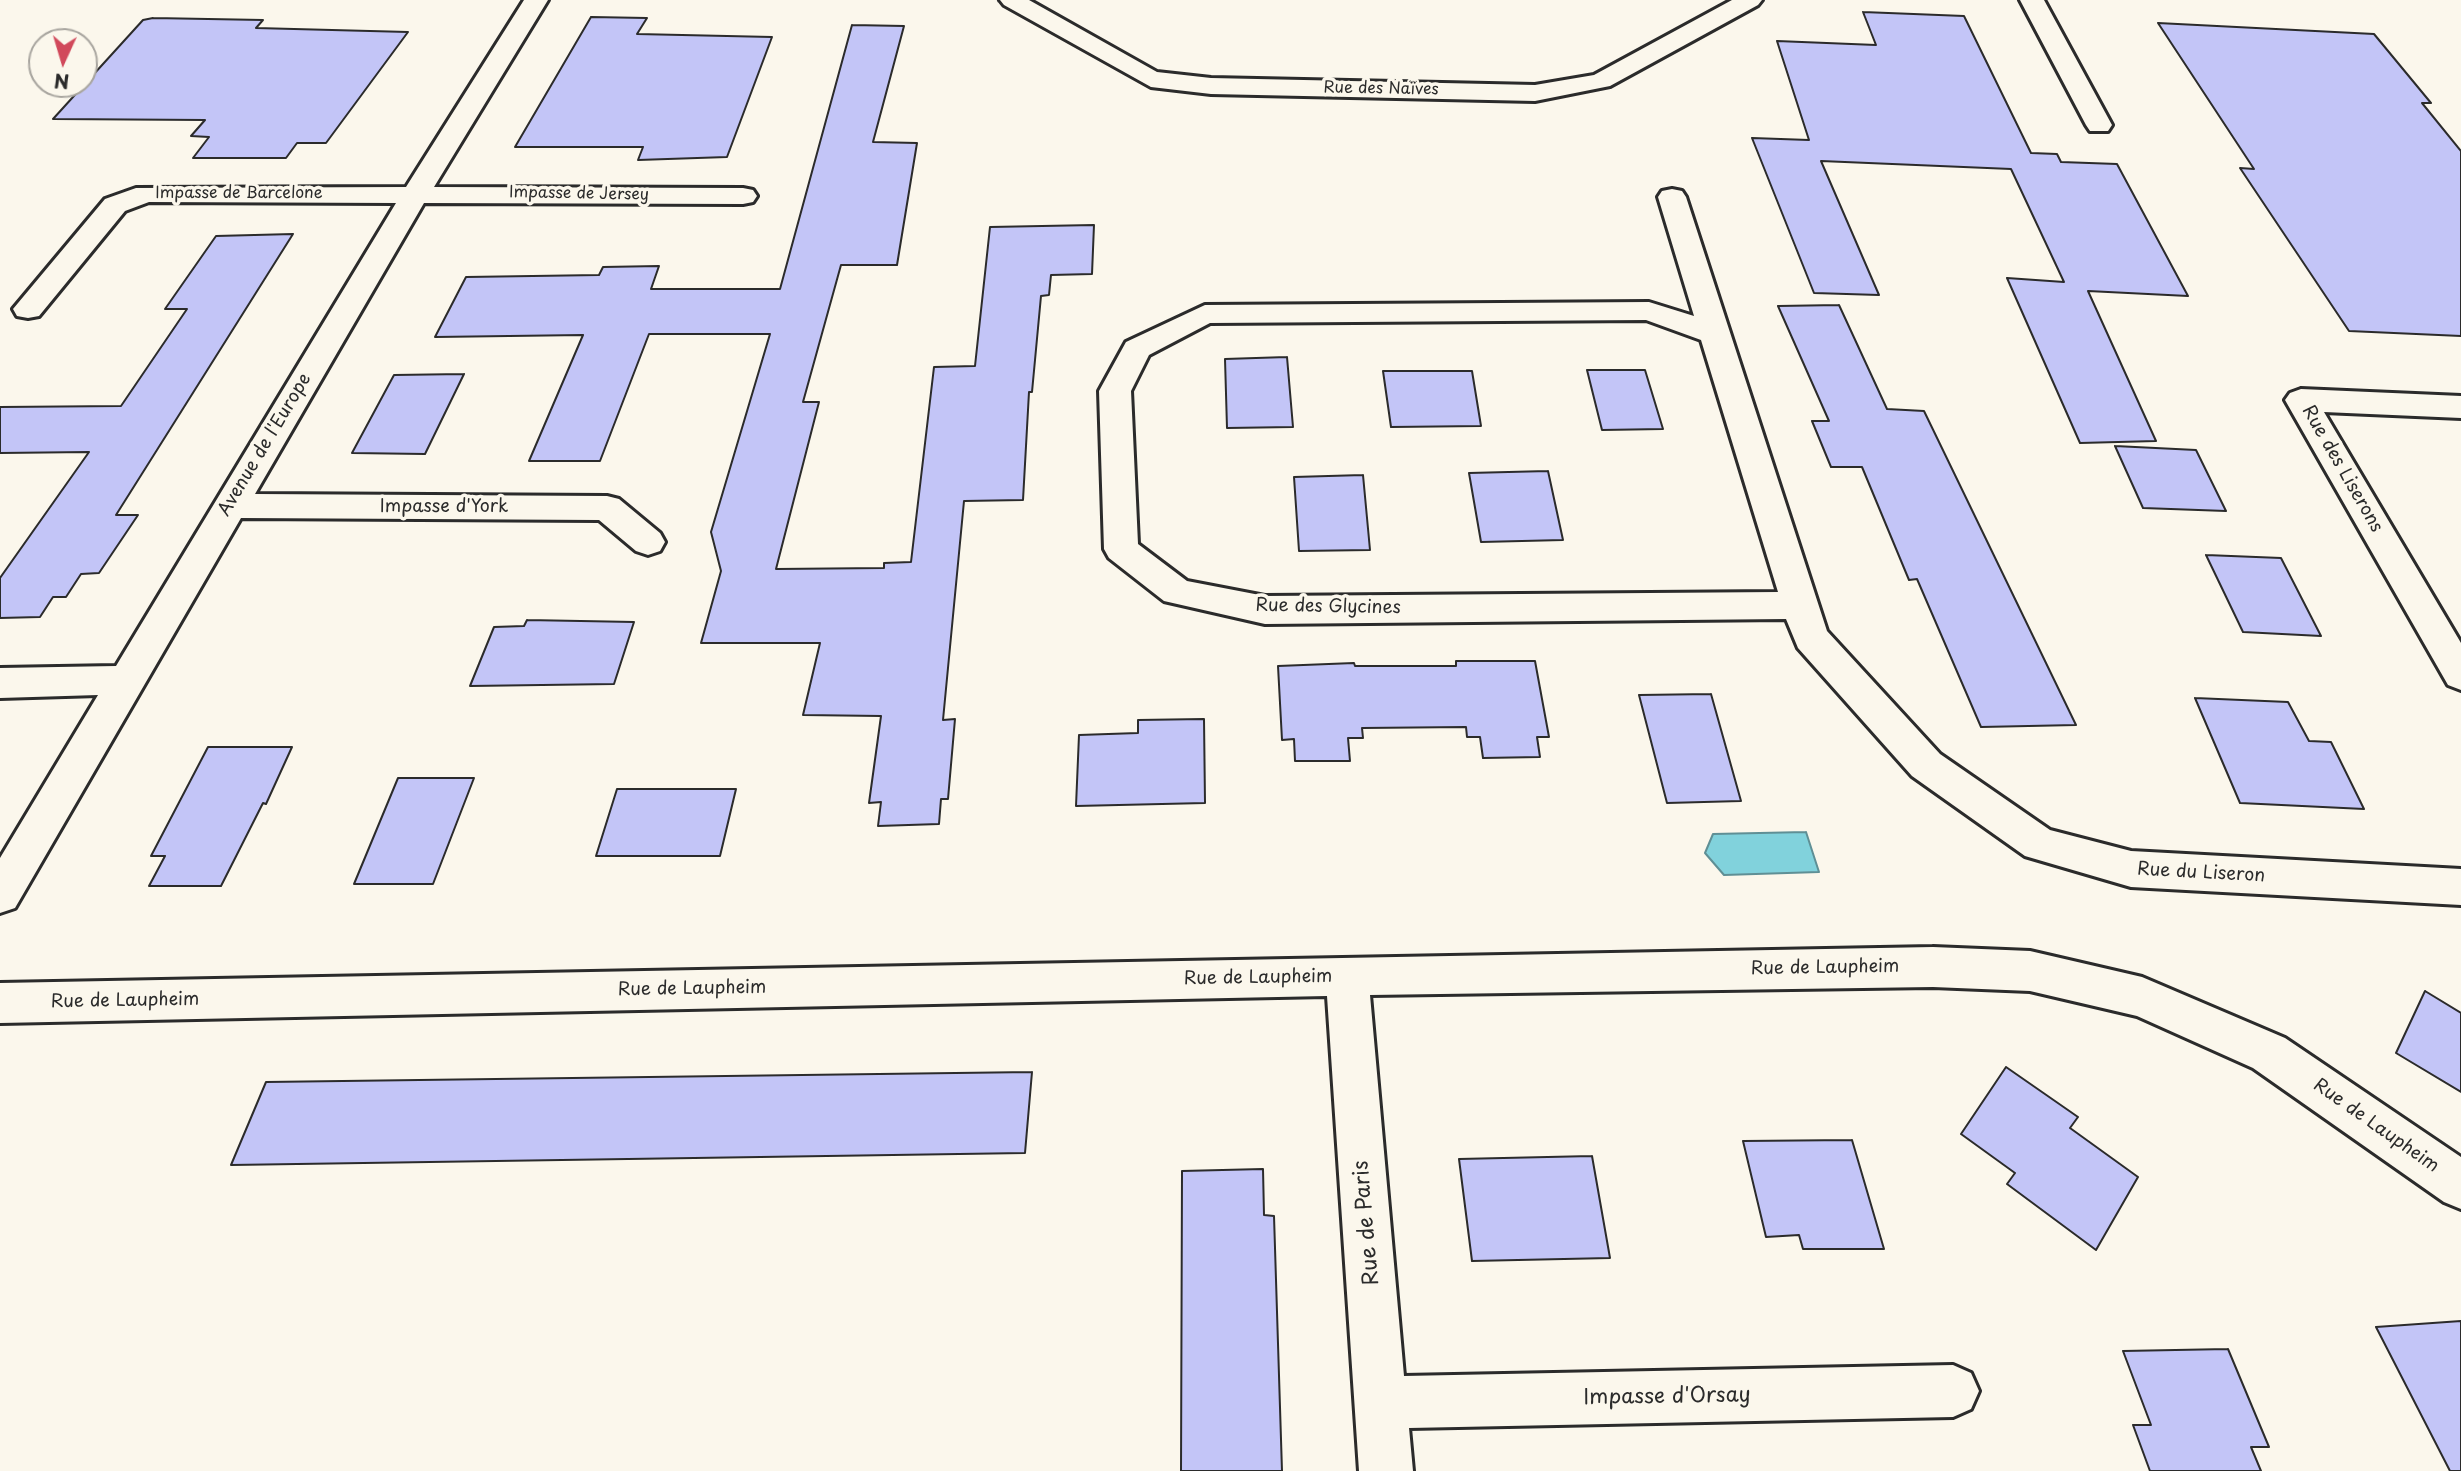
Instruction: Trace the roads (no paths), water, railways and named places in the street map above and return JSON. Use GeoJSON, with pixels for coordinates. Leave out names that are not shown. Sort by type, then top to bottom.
{"type":"FeatureCollection","features":[{"type":"Feature","properties":{"kind":"street","name":"Avenue de l'Europe"},"geometry":{"type":"LineString","coordinates":[[0,895],[124,680],[416,193],[536,0]]}},
{"type":"Feature","properties":{"kind":"street","name":"Rue des Naïves"},"geometry":{"type":"LineString","coordinates":[[1012,0],[1151,79],[1211,86],[1535,93],[1601,81],[1750,0]]}},
{"type":"Feature","properties":{"kind":"street"},"geometry":{"type":"LineString","coordinates":[[2032,0],[2099,125]]}},
{"type":"Feature","properties":{"kind":"street","name":"Impasse de Jersey"},"geometry":{"type":"LineString","coordinates":[[416,193],[743,196]]}},
{"type":"Feature","properties":{"kind":"street","name":"Impasse de Barcelone"},"geometry":{"type":"LineString","coordinates":[[28,309],[115,205],[146,194],[416,193]]}},
{"type":"Feature","properties":{"kind":"street"},"geometry":{"type":"LineString","coordinates":[[1672,197],[1800,605]]}},
{"type":"Feature","properties":{"kind":"street","name":"Rue des Glycines"},"geometry":{"type":"LineString","coordinates":[[1714,334],[1649,311],[1205,314],[1137,349],[1115,391],[1121,549],[1177,592],[1265,610],[1800,605]]}},
{"type":"Feature","properties":{"kind":"street","name":"Rue des Liserons"},"geometry":{"type":"LineString","coordinates":[[2461,407],[2301,400],[2461,675]]}},
{"type":"Feature","properties":{"kind":"street","name":"Impasse d'York"},"geometry":{"type":"LineString","coordinates":[[229,506],[607,508],[648,542]]}},
{"type":"Feature","properties":{"kind":"street","name":"Rue du Liseron"},"geometry":{"type":"LineString","coordinates":[[1800,605],[1811,638],[1926,765],[2039,844],[2131,869],[2461,887]]}},
{"type":"Feature","properties":{"kind":"street"},"geometry":{"type":"LineString","coordinates":[[0,683],[124,680]]}},
{"type":"Feature","properties":{"kind":"street","name":"Rue de Laupheim"},"geometry":{"type":"LineString","coordinates":[[0,1003],[1347,976],[1933,967],[2030,971],[2142,997],[2270,1053],[2461,1185]]}},
{"type":"Feature","properties":{"kind":"street","name":"Rue de Paris"},"geometry":{"type":"LineString","coordinates":[[1347,976],[1386,1471]]}},
{"type":"Feature","properties":{"kind":"street","name":"Impasse d'Orsay"},"geometry":{"type":"LineString","coordinates":[[1381,1402],[1953,1391]]}},
{"type":"Feature","properties":{"kind":"water"},"geometry":{"type":"Polygon","coordinates":[[[1806,832],[1819,872],[1724,875],[1705,853],[1713,834],[1806,832]]]}}]}
